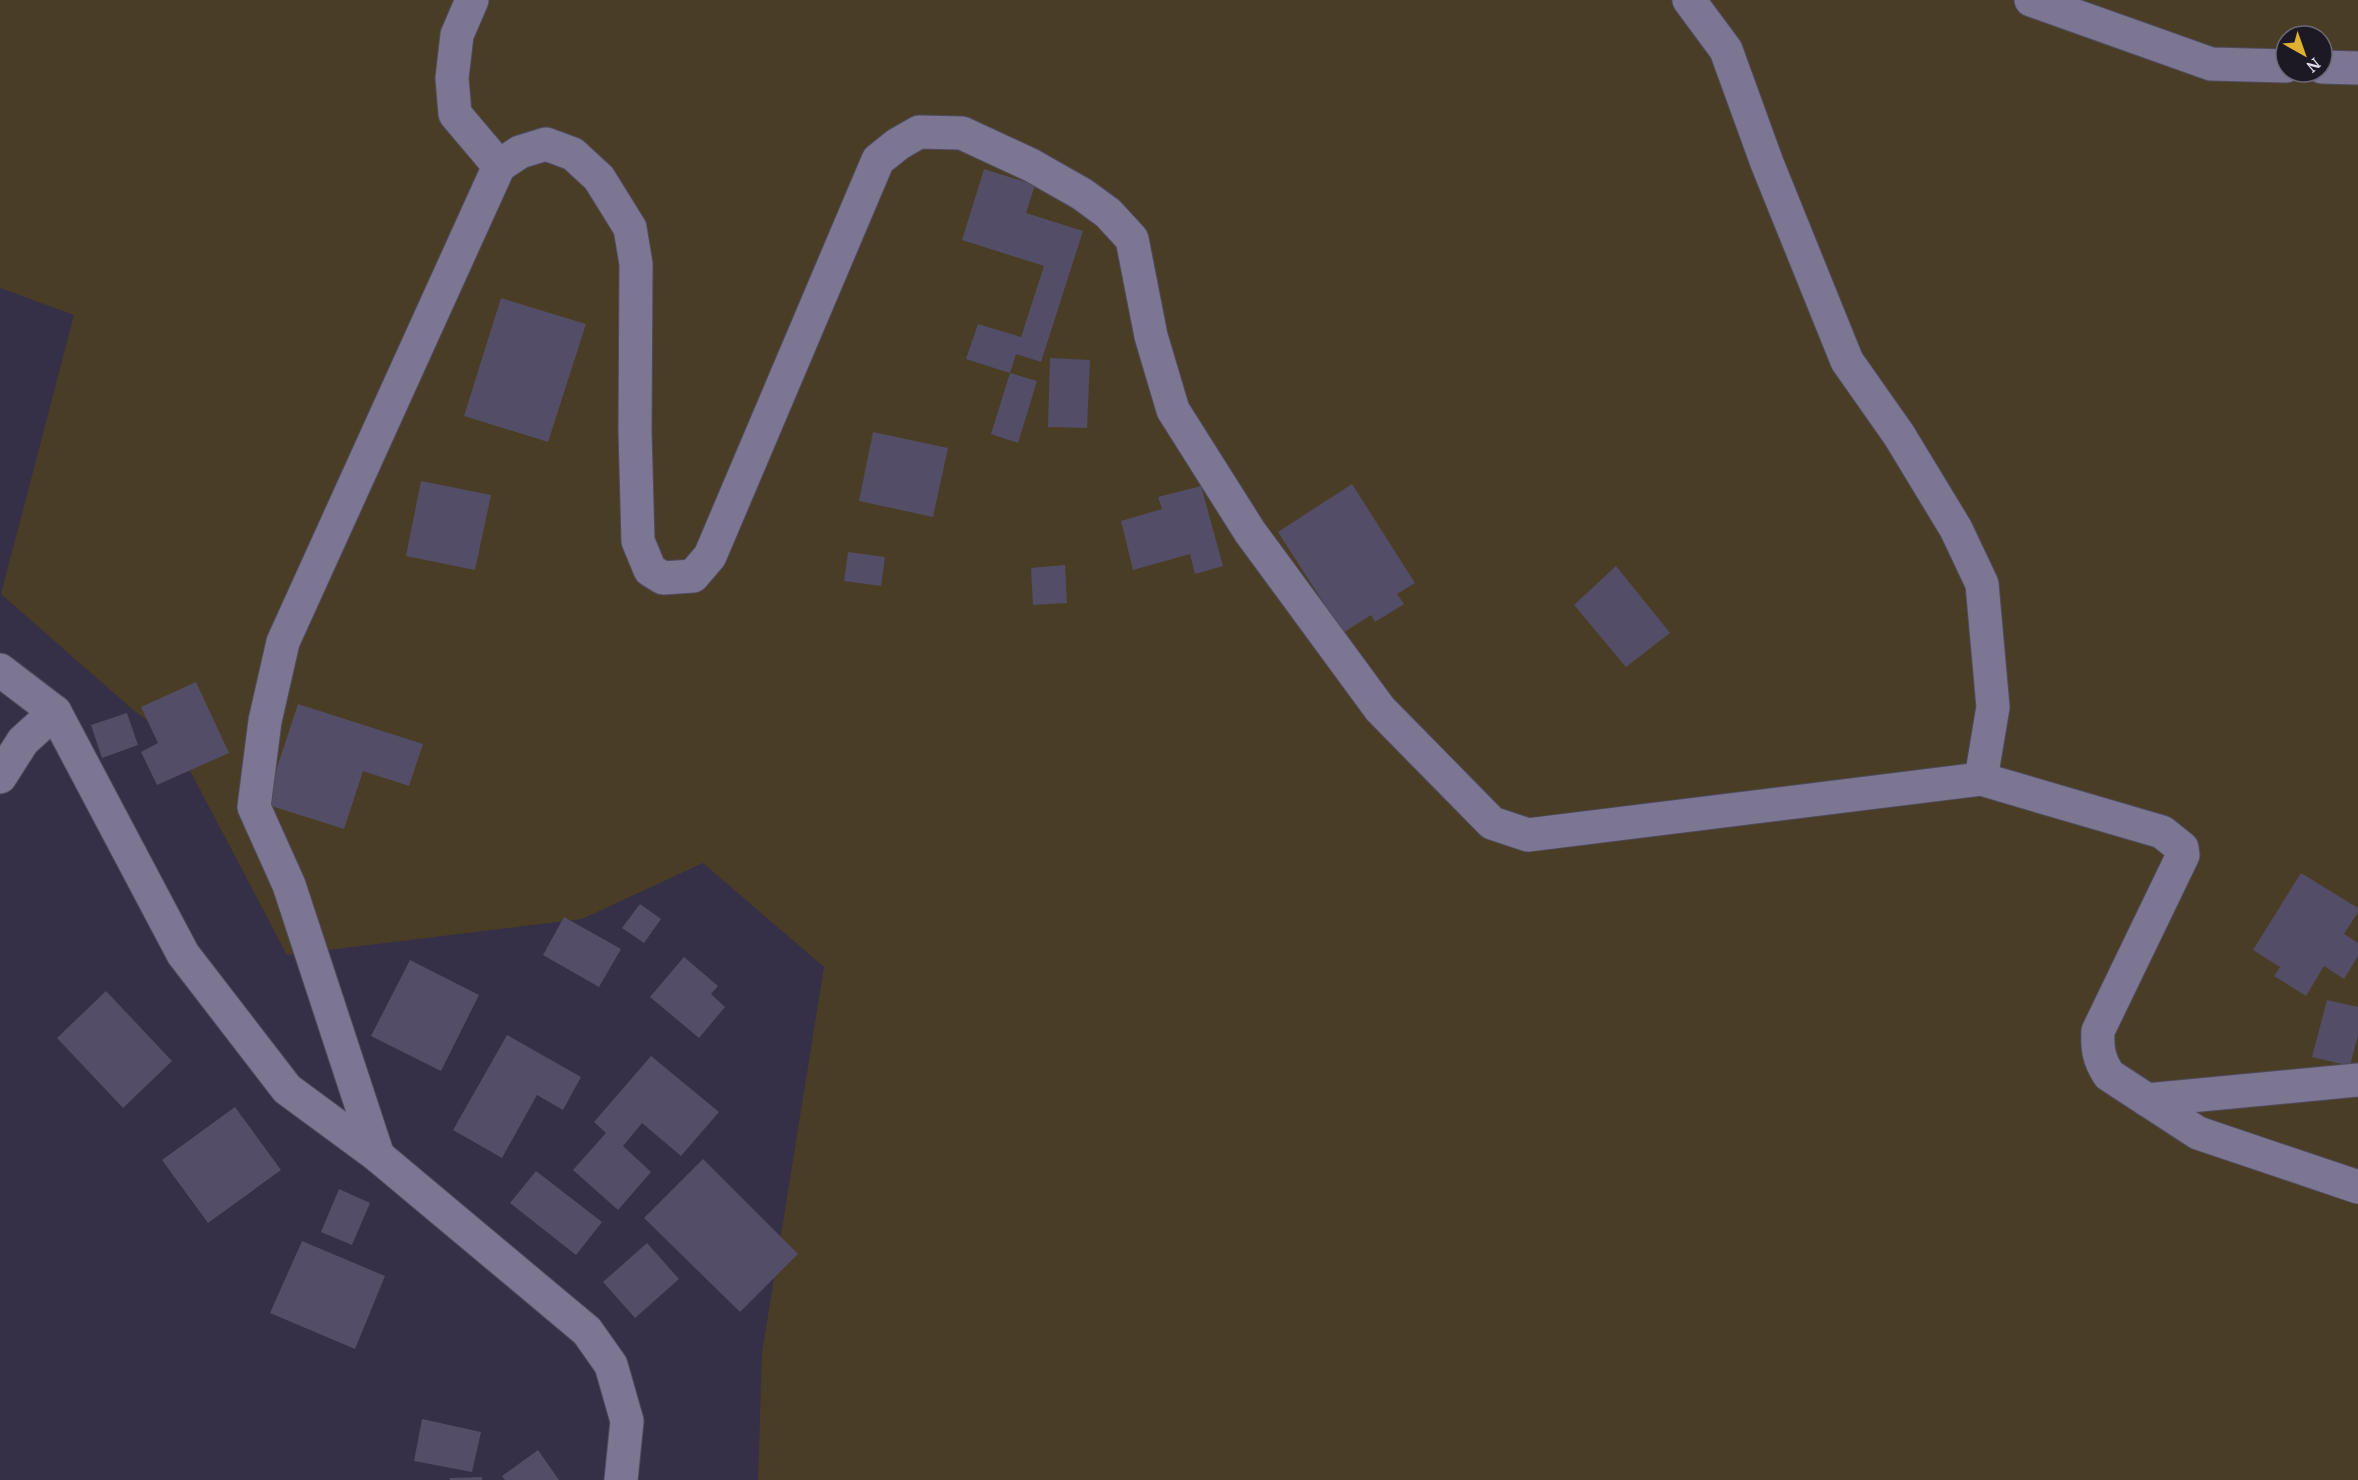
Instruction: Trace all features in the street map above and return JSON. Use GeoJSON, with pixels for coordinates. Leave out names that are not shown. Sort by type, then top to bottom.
{"type":"FeatureCollection","features":[{"type":"Feature","properties":{"kind":"street"},"geometry":{"type":"LineString","coordinates":[[472,0],[457,35],[452,78],[455,114],[499,166]]}},
{"type":"Feature","properties":{"kind":"street"},"geometry":{"type":"LineString","coordinates":[[1689,0],[1726,50],[1767,163],[1846,361],[1899,435],[1956,529],[1982,584],[1993,707],[1981,779]]}},
{"type":"Feature","properties":{"kind":"street"},"geometry":{"type":"LineString","coordinates":[[2031,0],[2211,64],[2274,66]]}},
{"type":"Feature","properties":{"kind":"street"},"geometry":{"type":"LineString","coordinates":[[2334,67],[2358,68]]}},
{"type":"Feature","properties":{"kind":"street"},"geometry":{"type":"LineString","coordinates":[[378,1156],[289,885],[254,807],[265,721],[283,642],[499,166],[520,152],[546,144],[573,154],[599,178],[630,228],[636,264],[635,431],[638,541],[650,570],[663,578],[693,576],[710,556],[878,160],[898,144],[919,132],[962,133],[1031,165],[1082,194],[1108,213],[1132,239],[1151,336],[1173,410],[1250,532],[1380,709],[1492,823],[1528,835],[1981,779],[2162,832],[2182,848],[2183,855],[2098,1031],[2099,1056],[2109,1075],[2198,1133],[2358,1187]]}},
{"type":"Feature","properties":{"kind":"street"},"geometry":{"type":"LineString","coordinates":[[0,670],[55,712],[183,954],[287,1089],[378,1156],[587,1331],[611,1365],[627,1421],[621,1480]]}},
{"type":"Feature","properties":{"kind":"street"},"geometry":{"type":"LineString","coordinates":[[0,777],[23,741],[55,712]]}},
{"type":"Feature","properties":{"kind":"street"},"geometry":{"type":"LineString","coordinates":[[2147,1100],[2358,1080]]}},
{"type":"Feature","properties":{"kind":"shaded area"},"geometry":{"type":"Polygon","coordinates":[[[0,0],[2358,0],[2358,1480],[758,1480],[762,1353],[824,967],[703,863],[582,919],[287,955],[175,742],[132,709],[1,594],[74,315],[0,288],[0,0]]]}},
{"type":"Feature","properties":{"kind":"building"},"geometry":{"type":"Polygon","coordinates":[[[984,169],[1035,185],[1026,213],[1083,231],[1041,362],[1016,354],[1010,373],[966,359],[978,324],[1021,337],[1044,266],[962,240],[984,169]]]}},
{"type":"Feature","properties":{"kind":"building"},"geometry":{"type":"Polygon","coordinates":[[[501,298],[586,324],[548,442],[464,416],[501,298]]]}},
{"type":"Feature","properties":{"kind":"building"},"geometry":{"type":"Polygon","coordinates":[[[1050,358],[1090,360],[1087,428],[1048,427],[1050,358]]]}},
{"type":"Feature","properties":{"kind":"building"},"geometry":{"type":"Polygon","coordinates":[[[1010,373],[1037,381],[1018,443],[991,434],[1010,373]]]}},
{"type":"Feature","properties":{"kind":"building"},"geometry":{"type":"Polygon","coordinates":[[[873,432],[948,448],[933,517],[859,501],[873,432]]]}},
{"type":"Feature","properties":{"kind":"building"},"geometry":{"type":"Polygon","coordinates":[[[421,481],[491,495],[475,570],[406,556],[421,481]]]}},
{"type":"Feature","properties":{"kind":"building"},"geometry":{"type":"Polygon","coordinates":[[[1352,484],[1415,583],[1397,594],[1404,604],[1375,622],[1371,615],[1343,633],[1278,532],[1352,484]]]}},
{"type":"Feature","properties":{"kind":"building"},"geometry":{"type":"Polygon","coordinates":[[[1201,486],[1223,566],[1195,574],[1190,554],[1133,570],[1121,521],[1162,509],[1158,497],[1201,486]]]}},
{"type":"Feature","properties":{"kind":"building"},"geometry":{"type":"Polygon","coordinates":[[[848,552],[885,557],[881,586],[844,581],[848,552]]]}},
{"type":"Feature","properties":{"kind":"building"},"geometry":{"type":"Polygon","coordinates":[[[1065,565],[1067,603],[1033,605],[1031,568],[1065,565]]]}},
{"type":"Feature","properties":{"kind":"building"},"geometry":{"type":"Polygon","coordinates":[[[1616,566],[1670,633],[1626,667],[1574,605],[1616,566]]]}},
{"type":"Feature","properties":{"kind":"building"},"geometry":{"type":"Polygon","coordinates":[[[196,682],[229,753],[157,785],[141,752],[158,743],[141,707],[196,682]]]}},
{"type":"Feature","properties":{"kind":"building"},"geometry":{"type":"Polygon","coordinates":[[[298,704],[423,744],[409,786],[363,771],[344,829],[265,804],[298,704]]]}},
{"type":"Feature","properties":{"kind":"building"},"geometry":{"type":"Polygon","coordinates":[[[127,713],[138,745],[102,758],[91,725],[127,713]]]}},
{"type":"Feature","properties":{"kind":"building"},"geometry":{"type":"Polygon","coordinates":[[[2301,873],[2358,908],[2358,912],[2344,934],[2358,943],[2358,956],[2344,979],[2324,966],[2306,996],[2274,976],[2280,967],[2253,950],[2301,873]]]}},
{"type":"Feature","properties":{"kind":"building"},"geometry":{"type":"Polygon","coordinates":[[[640,904],[661,919],[644,943],[622,928],[640,904]]]}},
{"type":"Feature","properties":{"kind":"building"},"geometry":{"type":"Polygon","coordinates":[[[564,917],[621,949],[599,987],[543,955],[564,917]]]}},
{"type":"Feature","properties":{"kind":"building"},"geometry":{"type":"Polygon","coordinates":[[[684,957],[718,986],[711,994],[725,1007],[699,1038],[650,997],[684,957]]]}},
{"type":"Feature","properties":{"kind":"building"},"geometry":{"type":"Polygon","coordinates":[[[410,960],[479,995],[441,1071],[371,1036],[410,960]]]}},
{"type":"Feature","properties":{"kind":"building"},"geometry":{"type":"Polygon","coordinates":[[[106,991],[172,1061],[123,1108],[57,1038],[106,991]]]}},
{"type":"Feature","properties":{"kind":"building"},"geometry":{"type":"Polygon","coordinates":[[[2327,1000],[2358,1007],[2358,1035],[2350,1066],[2312,1057],[2327,1000]]]}},
{"type":"Feature","properties":{"kind":"building"},"geometry":{"type":"Polygon","coordinates":[[[507,1035],[581,1077],[563,1110],[537,1095],[502,1158],[453,1130],[507,1035]]]}},
{"type":"Feature","properties":{"kind":"building"},"geometry":{"type":"Polygon","coordinates":[[[651,1056],[719,1112],[681,1156],[642,1123],[623,1146],[651,1172],[618,1210],[573,1170],[606,1133],[594,1122],[651,1056]]]}},
{"type":"Feature","properties":{"kind":"building"},"geometry":{"type":"Polygon","coordinates":[[[235,1107],[281,1170],[208,1223],[162,1160],[235,1107]]]}},
{"type":"Feature","properties":{"kind":"building"},"geometry":{"type":"Polygon","coordinates":[[[703,1159],[798,1254],[740,1312],[644,1218],[703,1159]]]}},
{"type":"Feature","properties":{"kind":"building"},"geometry":{"type":"Polygon","coordinates":[[[536,1171],[602,1222],[576,1255],[510,1203],[536,1171]]]}},
{"type":"Feature","properties":{"kind":"building"},"geometry":{"type":"Polygon","coordinates":[[[339,1189],[370,1203],[352,1245],[321,1232],[339,1189]]]}},
{"type":"Feature","properties":{"kind":"building"},"geometry":{"type":"Polygon","coordinates":[[[302,1241],[385,1276],[355,1349],[270,1313],[302,1241]]]}},
{"type":"Feature","properties":{"kind":"building"},"geometry":{"type":"Polygon","coordinates":[[[647,1243],[679,1279],[635,1318],[603,1282],[647,1243]]]}},
{"type":"Feature","properties":{"kind":"building"},"geometry":{"type":"Polygon","coordinates":[[[422,1419],[481,1432],[472,1472],[414,1461],[422,1419]]]}},
{"type":"Feature","properties":{"kind":"building"},"geometry":{"type":"Polygon","coordinates":[[[538,1450],[559,1480],[505,1480],[502,1476],[538,1450]]]}},
{"type":"Feature","properties":{"kind":"building"},"geometry":{"type":"Polygon","coordinates":[[[482,1477],[482,1480],[450,1480],[450,1478],[482,1477]]]}}]}
